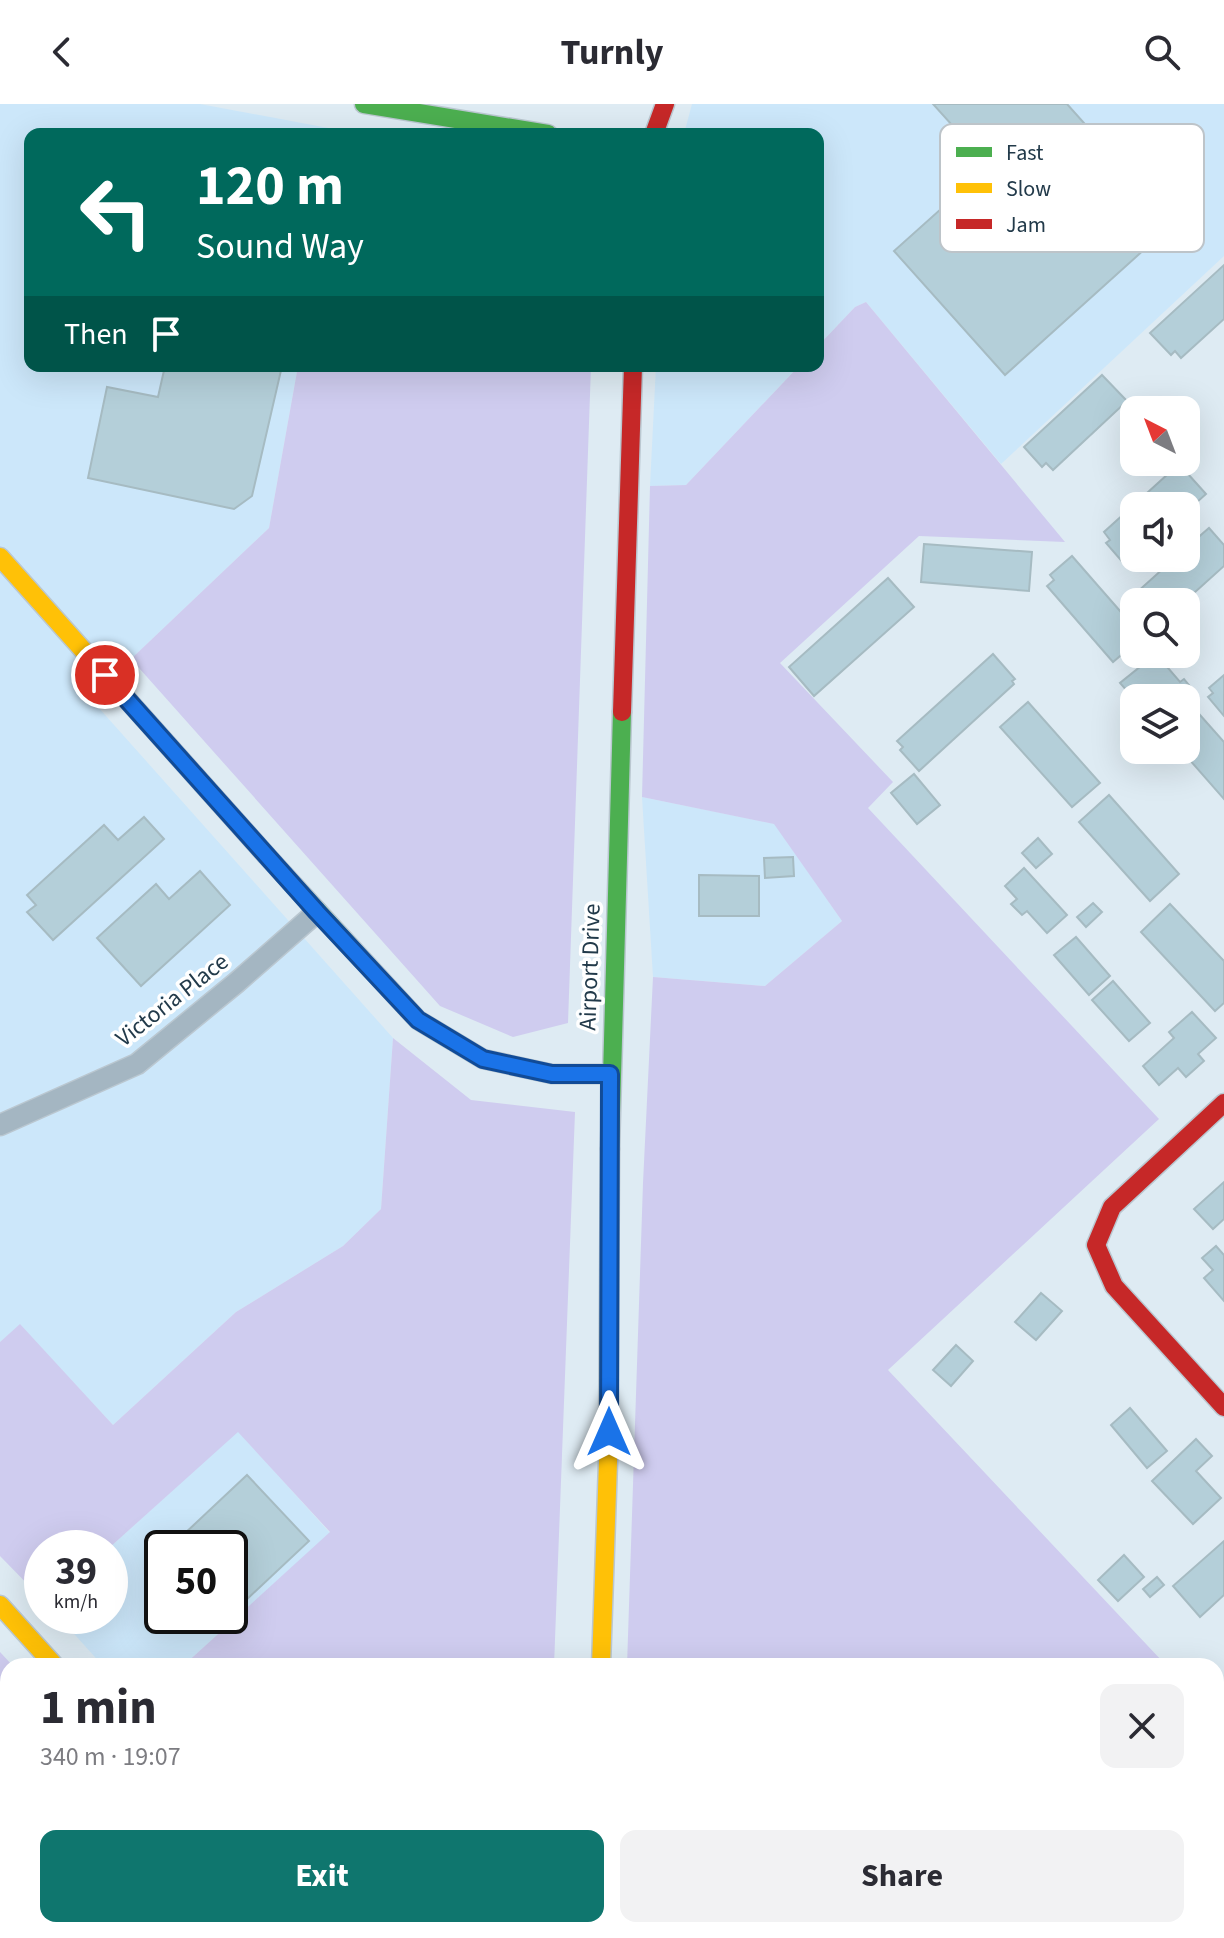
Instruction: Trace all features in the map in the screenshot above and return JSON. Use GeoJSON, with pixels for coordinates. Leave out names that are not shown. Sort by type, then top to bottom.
{"type":"FeatureCollection","features":[{"type":"Feature","properties":{"kind":"street"},"geometry":{"type":"LineString","coordinates":[[364,104],[511,128]]}},
{"type":"Feature","properties":{"kind":"street"},"geometry":{"type":"LineString","coordinates":[[656,128],[665,104]]}},
{"type":"Feature","properties":{"kind":"street","name":"Airport Drive"},"geometry":{"type":"LineString","coordinates":[[601,1658],[608,1462],[610,1074],[633,372]]}},
{"type":"Feature","properties":{"kind":"street"},"geometry":{"type":"LineString","coordinates":[[0,557],[317,912],[418,1020],[483,1059],[552,1074],[610,1074]]}},
{"type":"Feature","properties":{"kind":"street","name":"Victoria Place"},"geometry":{"type":"LineString","coordinates":[[0,1125],[137,1064],[317,912]]}},
{"type":"Feature","properties":{"kind":"street"},"geometry":{"type":"LineString","coordinates":[[1224,1103],[1112,1207],[1096,1245],[1114,1286],[1224,1407]]}},
{"type":"Feature","properties":{"kind":"street"},"geometry":{"type":"LineString","coordinates":[[0,1605],[48,1658]]}},
{"type":"Feature","properties":{"kind":"shaded area"},"geometry":{"type":"Polygon","coordinates":[[[0,104],[200,104],[328,128],[24,128],[24,372],[297,372],[269,528],[90,698],[393,1038],[381,1209],[343,1246],[236,1312],[113,1425],[20,1325],[0,1342],[0,104]]]}},
{"type":"Feature","properties":{"kind":"shaded area"},"geometry":{"type":"Polygon","coordinates":[[[692,104],[1224,104],[1224,256],[1001,464],[866,302],[855,307],[824,340],[824,128],[686,128],[692,104]]]}},
{"type":"Feature","properties":{"kind":"shaded area"},"geometry":{"type":"Polygon","coordinates":[[[866,302],[1065,542],[919,536],[780,663],[893,782],[868,808],[1159,1119],[888,1370],[1159,1658],[627,1658],[653,977],[765,986],[842,921],[774,824],[642,797],[650,486],[686,485],[793,372],[824,372],[824,340],[855,307],[866,302]]]}},
{"type":"Feature","properties":{"kind":"shaded area"},"geometry":{"type":"Polygon","coordinates":[[[297,372],[591,372],[568,1023],[513,1037],[440,1006],[131,659],[269,528],[297,372]]]}},
{"type":"Feature","properties":{"kind":"shaded area"},"geometry":{"type":"Polygon","coordinates":[[[656,372],[793,372],[686,485],[650,486],[656,372]]]}},
{"type":"Feature","properties":{"kind":"shaded area"},"geometry":{"type":"Polygon","coordinates":[[[642,797],[775,824],[842,921],[765,986],[653,977],[642,797]]]}},
{"type":"Feature","properties":{"kind":"shaded area"},"geometry":{"type":"Polygon","coordinates":[[[393,1038],[471,1100],[575,1112],[554,1658],[192,1658],[218,1634],[248,1634],[248,1607],[330,1532],[238,1432],[128,1531],[24,1530],[24,1581],[0,1556],[0,1342],[20,1324],[113,1425],[236,1312],[343,1246],[381,1209],[393,1038]]]}},
{"type":"Feature","properties":{"kind":"shaded area"},"geometry":{"type":"Polygon","coordinates":[[[238,1431],[330,1533],[248,1607],[248,1530],[144,1530],[144,1634],[218,1634],[192,1658],[96,1658],[74,1634],[128,1634],[128,1531],[238,1431]]]}},
{"type":"Feature","properties":{"kind":"building"},"geometry":{"type":"Polygon","coordinates":[[[933,104],[1067,104],[1085,124],[951,124],[933,104]]]}},
{"type":"Feature","properties":{"kind":"building"},"geometry":{"type":"Polygon","coordinates":[[[940,210],[940,252],[1142,252],[1005,375],[894,251],[940,210]]]}},
{"type":"Feature","properties":{"kind":"building"},"geometry":{"type":"Polygon","coordinates":[[[1224,265],[1224,319],[1181,358],[1175,351],[1171,355],[1150,333],[1224,265]]]}},
{"type":"Feature","properties":{"kind":"building"},"geometry":{"type":"Polygon","coordinates":[[[164,372],[281,372],[252,496],[234,509],[88,478],[107,387],[158,397],[164,372]]]}},
{"type":"Feature","properties":{"kind":"building"},"geometry":{"type":"Polygon","coordinates":[[[1102,375],[1122,396],[1120,408],[1053,470],[1046,463],[1042,467],[1024,447],[1102,375]]]}},
{"type":"Feature","properties":{"kind":"building"},"geometry":{"type":"Polygon","coordinates":[[[1166,476],[1190,476],[1206,494],[1200,499],[1200,492],[1148,492],[1166,476]]]}},
{"type":"Feature","properties":{"kind":"building"},"geometry":{"type":"Polygon","coordinates":[[[1120,517],[1120,559],[1106,543],[1110,540],[1104,532],[1120,517]]]}},
{"type":"Feature","properties":{"kind":"building"},"geometry":{"type":"Polygon","coordinates":[[[1209,528],[1224,545],[1224,566],[1200,588],[1142,588],[1159,572],[1200,572],[1200,536],[1209,528]]]}},
{"type":"Feature","properties":{"kind":"building"},"geometry":{"type":"Polygon","coordinates":[[[924,544],[1032,552],[1029,591],[921,582],[924,544]]]}},
{"type":"Feature","properties":{"kind":"building"},"geometry":{"type":"Polygon","coordinates":[[[1072,556],[1120,611],[1120,656],[1113,662],[1047,586],[1054,580],[1050,575],[1072,556]]]}},
{"type":"Feature","properties":{"kind":"building"},"geometry":{"type":"Polygon","coordinates":[[[888,578],[914,607],[814,696],[789,667],[888,578]]]}},
{"type":"Feature","properties":{"kind":"building"},"geometry":{"type":"Polygon","coordinates":[[[993,654],[1015,679],[1012,681],[1014,684],[919,771],[900,750],[903,747],[897,741],[993,654]]]}},
{"type":"Feature","properties":{"kind":"building"},"geometry":{"type":"Polygon","coordinates":[[[1139,668],[1168,668],[1180,682],[1184,679],[1188,684],[1121,684],[1139,668]]]}},
{"type":"Feature","properties":{"kind":"building"},"geometry":{"type":"Polygon","coordinates":[[[1224,675],[1224,716],[1208,697],[1213,693],[1209,688],[1224,675]]]}},
{"type":"Feature","properties":{"kind":"building"},"geometry":{"type":"Polygon","coordinates":[[[1028,702],[1100,783],[1072,807],[1000,727],[1028,702]]]}},
{"type":"Feature","properties":{"kind":"building"},"geometry":{"type":"Polygon","coordinates":[[[1200,715],[1224,742],[1224,799],[1193,764],[1200,764],[1200,715]]]}},
{"type":"Feature","properties":{"kind":"building"},"geometry":{"type":"Polygon","coordinates":[[[914,774],[940,805],[917,824],[891,793],[914,774]]]}},
{"type":"Feature","properties":{"kind":"building"},"geometry":{"type":"Polygon","coordinates":[[[1109,795],[1179,874],[1150,901],[1079,822],[1109,795]]]}},
{"type":"Feature","properties":{"kind":"building"},"geometry":{"type":"Polygon","coordinates":[[[144,817],[164,839],[53,940],[27,912],[36,905],[27,895],[104,825],[118,840],[144,817]]]}},
{"type":"Feature","properties":{"kind":"building"},"geometry":{"type":"Polygon","coordinates":[[[1038,838],[1052,854],[1036,868],[1022,853],[1038,838]]]}},
{"type":"Feature","properties":{"kind":"building"},"geometry":{"type":"Polygon","coordinates":[[[793,857],[794,876],[765,878],[764,858],[793,857]]]}},
{"type":"Feature","properties":{"kind":"building"},"geometry":{"type":"Polygon","coordinates":[[[1024,868],[1067,915],[1047,933],[1027,911],[1022,915],[1011,904],[1017,899],[1005,886],[1024,868]]]}},
{"type":"Feature","properties":{"kind":"building"},"geometry":{"type":"Polygon","coordinates":[[[200,871],[230,905],[141,986],[97,938],[156,884],[169,899],[200,871]]]}},
{"type":"Feature","properties":{"kind":"building"},"geometry":{"type":"Polygon","coordinates":[[[699,875],[759,876],[759,916],[699,916],[699,875]]]}},
{"type":"Feature","properties":{"kind":"building"},"geometry":{"type":"Polygon","coordinates":[[[1093,903],[1102,912],[1086,927],[1077,917],[1093,903]]]}},
{"type":"Feature","properties":{"kind":"building"},"geometry":{"type":"Polygon","coordinates":[[[1170,904],[1224,961],[1224,1003],[1215,1011],[1141,932],[1170,904]]]}},
{"type":"Feature","properties":{"kind":"building"},"geometry":{"type":"Polygon","coordinates":[[[1076,937],[1110,976],[1089,995],[1054,955],[1076,937]]]}},
{"type":"Feature","properties":{"kind":"building"},"geometry":{"type":"Polygon","coordinates":[[[1113,981],[1150,1023],[1129,1041],[1092,1000],[1113,981]]]}},
{"type":"Feature","properties":{"kind":"building"},"geometry":{"type":"Polygon","coordinates":[[[1192,1012],[1216,1038],[1198,1054],[1204,1061],[1186,1077],[1178,1068],[1159,1085],[1143,1066],[1174,1038],[1169,1032],[1192,1012]]]}},
{"type":"Feature","properties":{"kind":"building"},"geometry":{"type":"Polygon","coordinates":[[[1224,1182],[1224,1219],[1213,1229],[1194,1209],[1224,1182]]]}},
{"type":"Feature","properties":{"kind":"building"},"geometry":{"type":"Polygon","coordinates":[[[1216,1246],[1224,1255],[1224,1301],[1204,1278],[1213,1270],[1202,1258],[1216,1246]]]}},
{"type":"Feature","properties":{"kind":"building"},"geometry":{"type":"Polygon","coordinates":[[[1041,1293],[1062,1311],[1036,1340],[1015,1322],[1041,1293]]]}},
{"type":"Feature","properties":{"kind":"building"},"geometry":{"type":"Polygon","coordinates":[[[956,1345],[973,1361],[951,1386],[933,1370],[956,1345]]]}},
{"type":"Feature","properties":{"kind":"building"},"geometry":{"type":"Polygon","coordinates":[[[1130,1408],[1167,1451],[1147,1468],[1111,1425],[1130,1408]]]}},
{"type":"Feature","properties":{"kind":"building"},"geometry":{"type":"Polygon","coordinates":[[[1196,1439],[1212,1456],[1196,1471],[1221,1498],[1193,1524],[1152,1481],[1196,1439]]]}},
{"type":"Feature","properties":{"kind":"building"},"geometry":{"type":"Polygon","coordinates":[[[247,1475],[309,1541],[248,1598],[248,1530],[188,1530],[247,1475]]]}},
{"type":"Feature","properties":{"kind":"building"},"geometry":{"type":"Polygon","coordinates":[[[1224,1541],[1224,1595],[1200,1617],[1173,1586],[1224,1541]]]}},
{"type":"Feature","properties":{"kind":"building"},"geometry":{"type":"Polygon","coordinates":[[[1124,1555],[1144,1577],[1118,1601],[1098,1580],[1124,1555]]]}},
{"type":"Feature","properties":{"kind":"building"},"geometry":{"type":"Polygon","coordinates":[[[1157,1577],[1164,1585],[1150,1597],[1143,1589],[1157,1577]]]}},
{"type":"Feature","properties":{"kind":"traffic: fast"},"geometry":{"type":"LineString","coordinates":[[364,104],[511,128]]}},
{"type":"Feature","properties":{"kind":"traffic: fast"},"geometry":{"type":"LineString","coordinates":[[610,1149],[622,712]]}},
{"type":"Feature","properties":{"kind":"traffic: fast"},"geometry":{"type":"LineString","coordinates":[[266,855],[418,1020],[483,1059],[552,1074],[610,1074]]}},
{"type":"Feature","properties":{"kind":"traffic: slow"},"geometry":{"type":"LineString","coordinates":[[0,557],[266,855]]}},
{"type":"Feature","properties":{"kind":"traffic: slow"},"geometry":{"type":"LineString","coordinates":[[601,1658],[608,1462],[610,1149]]}},
{"type":"Feature","properties":{"kind":"traffic: slow"},"geometry":{"type":"LineString","coordinates":[[0,1605],[48,1658]]}},
{"type":"Feature","properties":{"kind":"traffic: jam"},"geometry":{"type":"LineString","coordinates":[[656,128],[665,104]]}},
{"type":"Feature","properties":{"kind":"traffic: jam"},"geometry":{"type":"LineString","coordinates":[[622,712],[633,372]]}},
{"type":"Feature","properties":{"kind":"traffic: jam"},"geometry":{"type":"LineString","coordinates":[[1224,1103],[1112,1207],[1096,1245],[1114,1286],[1224,1407]]}},
{"type":"Feature","properties":{"kind":"route"},"geometry":{"type":"LineString","coordinates":[[105,675],[418,1020],[483,1059],[552,1074],[610,1074],[609,1432]]}}]}
